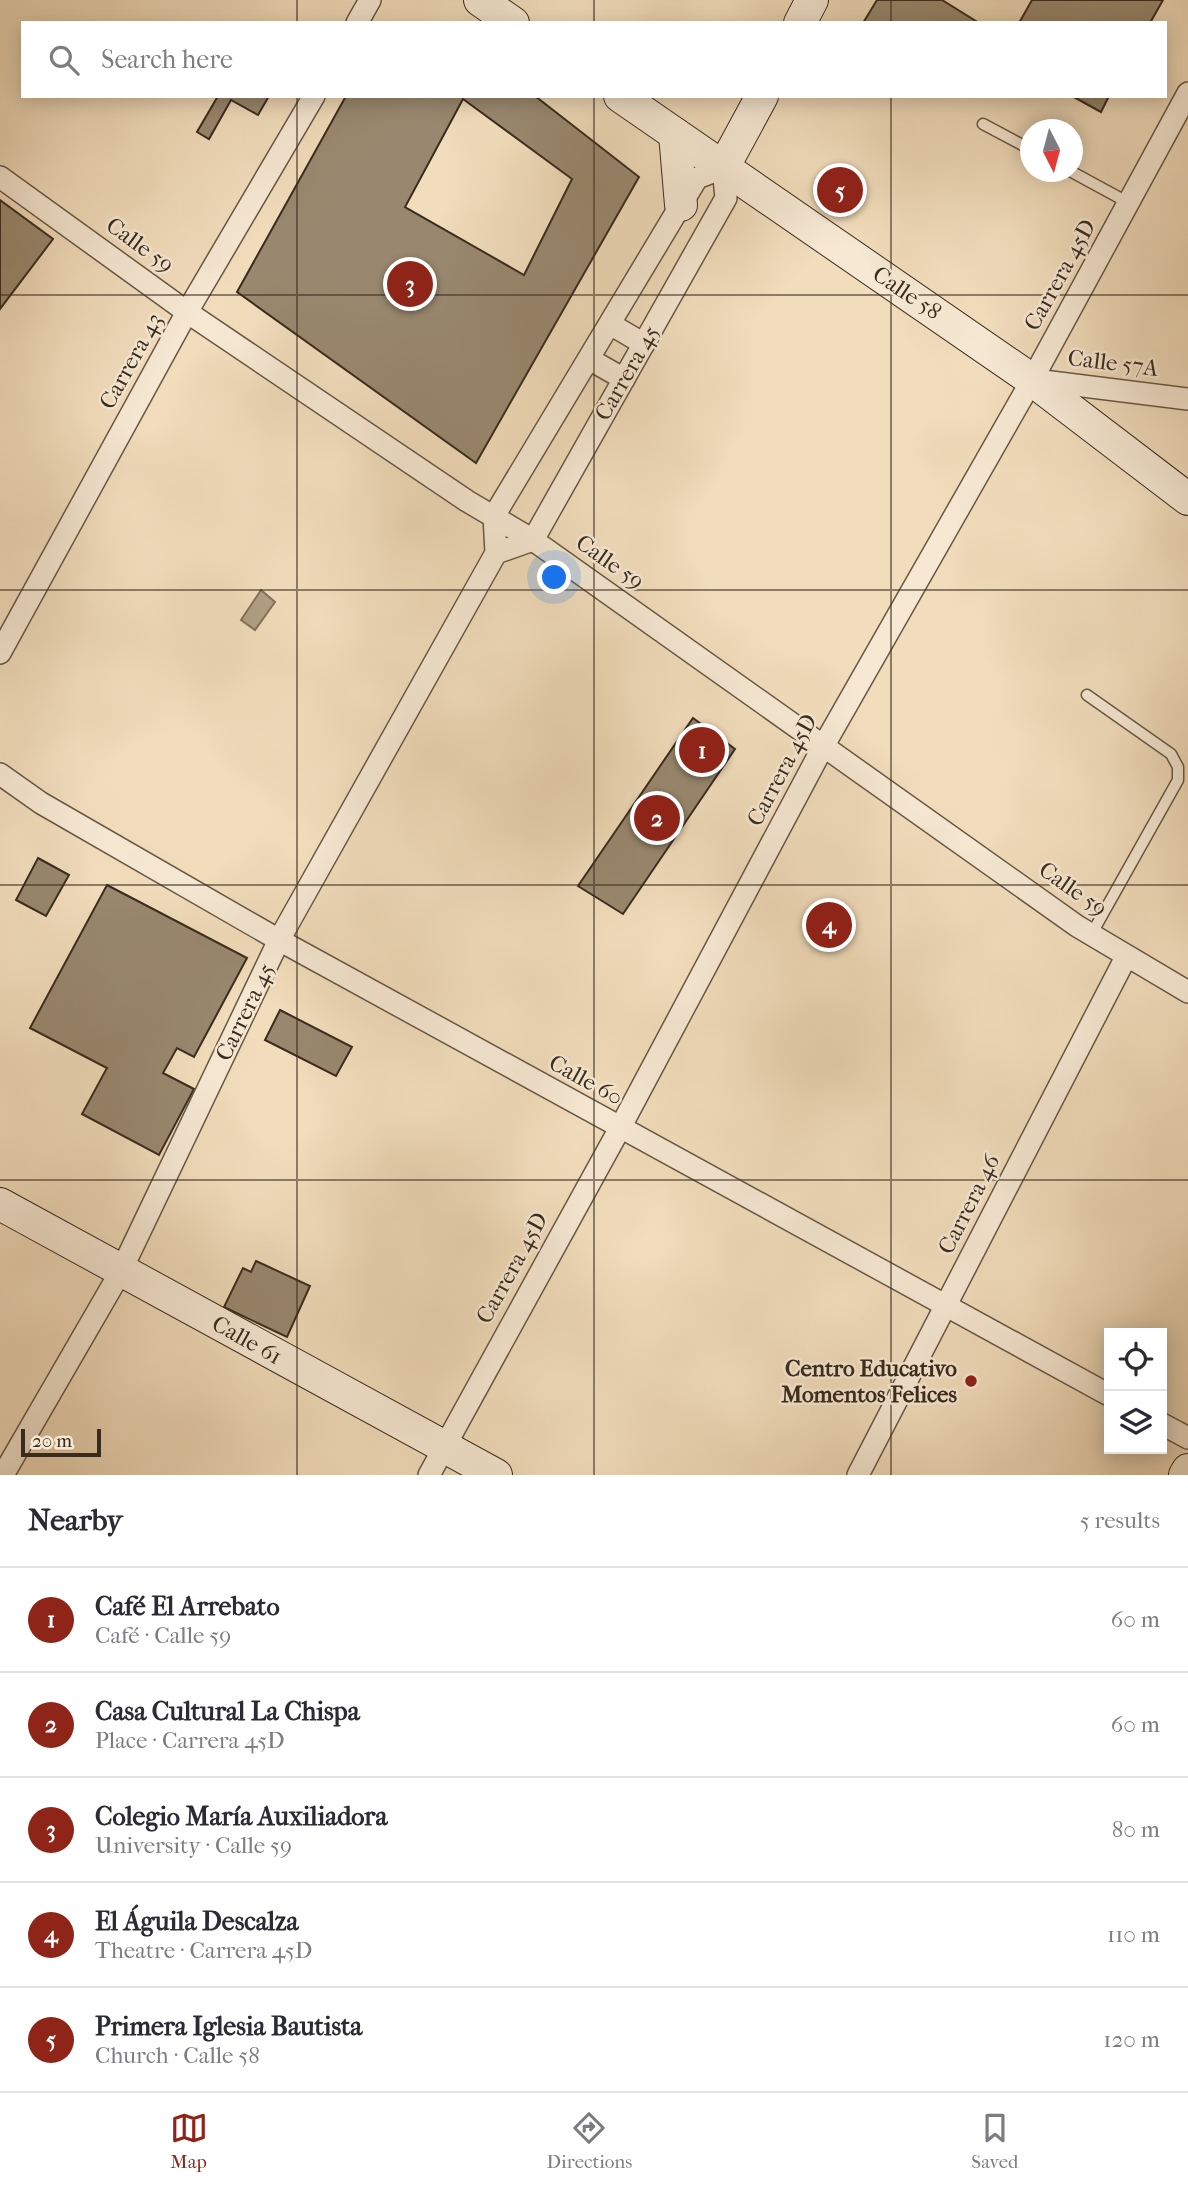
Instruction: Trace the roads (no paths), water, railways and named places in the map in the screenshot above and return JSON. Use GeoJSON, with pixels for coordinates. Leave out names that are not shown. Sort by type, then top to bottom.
{"type":"FeatureCollection","features":[{"type":"Feature","properties":{"kind":"main road"},"geometry":{"type":"LineString","coordinates":[[480,0],[510,21]]}},
{"type":"Feature","properties":{"kind":"main road"},"geometry":{"type":"LineString","coordinates":[[801,21],[812,0]]}},
{"type":"Feature","properties":{"kind":"main road","name":"Calle 58"},"geometry":{"type":"LineString","coordinates":[[623,98],[1032,380],[1188,499]]}},
{"type":"Feature","properties":{"kind":"main road","name":"Carrera 45"},"geometry":{"type":"LineString","coordinates":[[723,168],[761,98]]}},
{"type":"Feature","properties":{"kind":"main road"},"geometry":{"type":"LineString","coordinates":[[675,134],[676,214]]}},
{"type":"Feature","properties":{"kind":"main road","name":"Calle 61"},"geometry":{"type":"LineString","coordinates":[[0,1204],[496,1475]]}},
{"type":"Feature","properties":{"kind":"main road"},"geometry":{"type":"LineString","coordinates":[[1185,1475],[1188,1470]]}},
{"type":"Feature","properties":{"kind":"street"},"geometry":{"type":"LineString","coordinates":[[358,21],[370,0]]}},
{"type":"Feature","properties":{"kind":"street","name":"Carrera 45D"},"geometry":{"type":"LineString","coordinates":[[429,1475],[620,1128],[824,745],[1032,380],[1188,93]]}},
{"type":"Feature","properties":{"kind":"street","name":"Carrera 43"},"geometry":{"type":"LineString","coordinates":[[0,653],[187,312],[313,98]]}},
{"type":"Feature","properties":{"kind":"street","name":"Carrera 45"},"geometry":{"type":"LineString","coordinates":[[494,516],[697,178],[723,168],[726,198],[533,540]]}},
{"type":"Feature","properties":{"kind":"street","name":"Calle 59"},"geometry":{"type":"LineString","coordinates":[[0,177],[187,312],[533,540],[1091,935],[1188,992]]}},
{"type":"Feature","properties":{"kind":"street"},"geometry":{"type":"LineString","coordinates":[[676,214],[702,241]]}},
{"type":"Feature","properties":{"kind":"street"},"geometry":{"type":"LineString","coordinates":[[610,324],[644,344]]}},
{"type":"Feature","properties":{"kind":"street"},"geometry":{"type":"LineString","coordinates":[[589,359],[624,379]]}},
{"type":"Feature","properties":{"kind":"street","name":"Calle 57A"},"geometry":{"type":"LineString","coordinates":[[1032,380],[1188,399]]}},
{"type":"Feature","properties":{"kind":"street"},"geometry":{"type":"LineString","coordinates":[[494,516],[496,553],[533,540]]}},
{"type":"Feature","properties":{"kind":"street","name":"Carrera 45"},"geometry":{"type":"LineString","coordinates":[[3,1475],[121,1271],[279,940],[496,553]]}},
{"type":"Feature","properties":{"kind":"street","name":"Calle 60"},"geometry":{"type":"LineString","coordinates":[[0,774],[41,803],[279,940],[1104,1392]]}},
{"type":"Feature","properties":{"kind":"street","name":"Calle 60"},"geometry":{"type":"LineString","coordinates":[[0,792],[41,803]]}},
{"type":"Feature","properties":{"kind":"street","name":"Carrera 46"},"geometry":{"type":"LineString","coordinates":[[858,1475],[1126,957]]}},
{"type":"Feature","properties":{"kind":"street"},"geometry":{"type":"LineString","coordinates":[[1167,1427],[1188,1438]]}},
{"type":"Feature","properties":{"kind":"lane"},"geometry":{"type":"LineString","coordinates":[[984,124],[1020,143]]}},
{"type":"Feature","properties":{"kind":"lane"},"geometry":{"type":"LineString","coordinates":[[1083,178],[1129,203]]}},
{"type":"Feature","properties":{"kind":"lane"},"geometry":{"type":"LineString","coordinates":[[1087,695],[1171,754],[1178,767],[1178,780],[1091,935]]}},
{"type":"Feature","properties":{"kind":"place","name":"Primera Iglesia Bautista"},"geometry":{"type":"Point","coordinates":[840,190]}},
{"type":"Feature","properties":{"kind":"place","name":"Colegio María Auxiliadora"},"geometry":{"type":"Point","coordinates":[410,284]}},
{"type":"Feature","properties":{"kind":"place","name":"Café El Arrebato"},"geometry":{"type":"Point","coordinates":[702,750]}},
{"type":"Feature","properties":{"kind":"place","name":"Casa Cultural La Chispa"},"geometry":{"type":"Point","coordinates":[657,818]}},
{"type":"Feature","properties":{"kind":"place","name":"El Águila Descalza"},"geometry":{"type":"Point","coordinates":[829,925]}},
{"type":"Feature","properties":{"kind":"place","name":"Centro Educativo Momentos Felices"},"geometry":{"type":"Point","coordinates":[971,1381]}}]}
